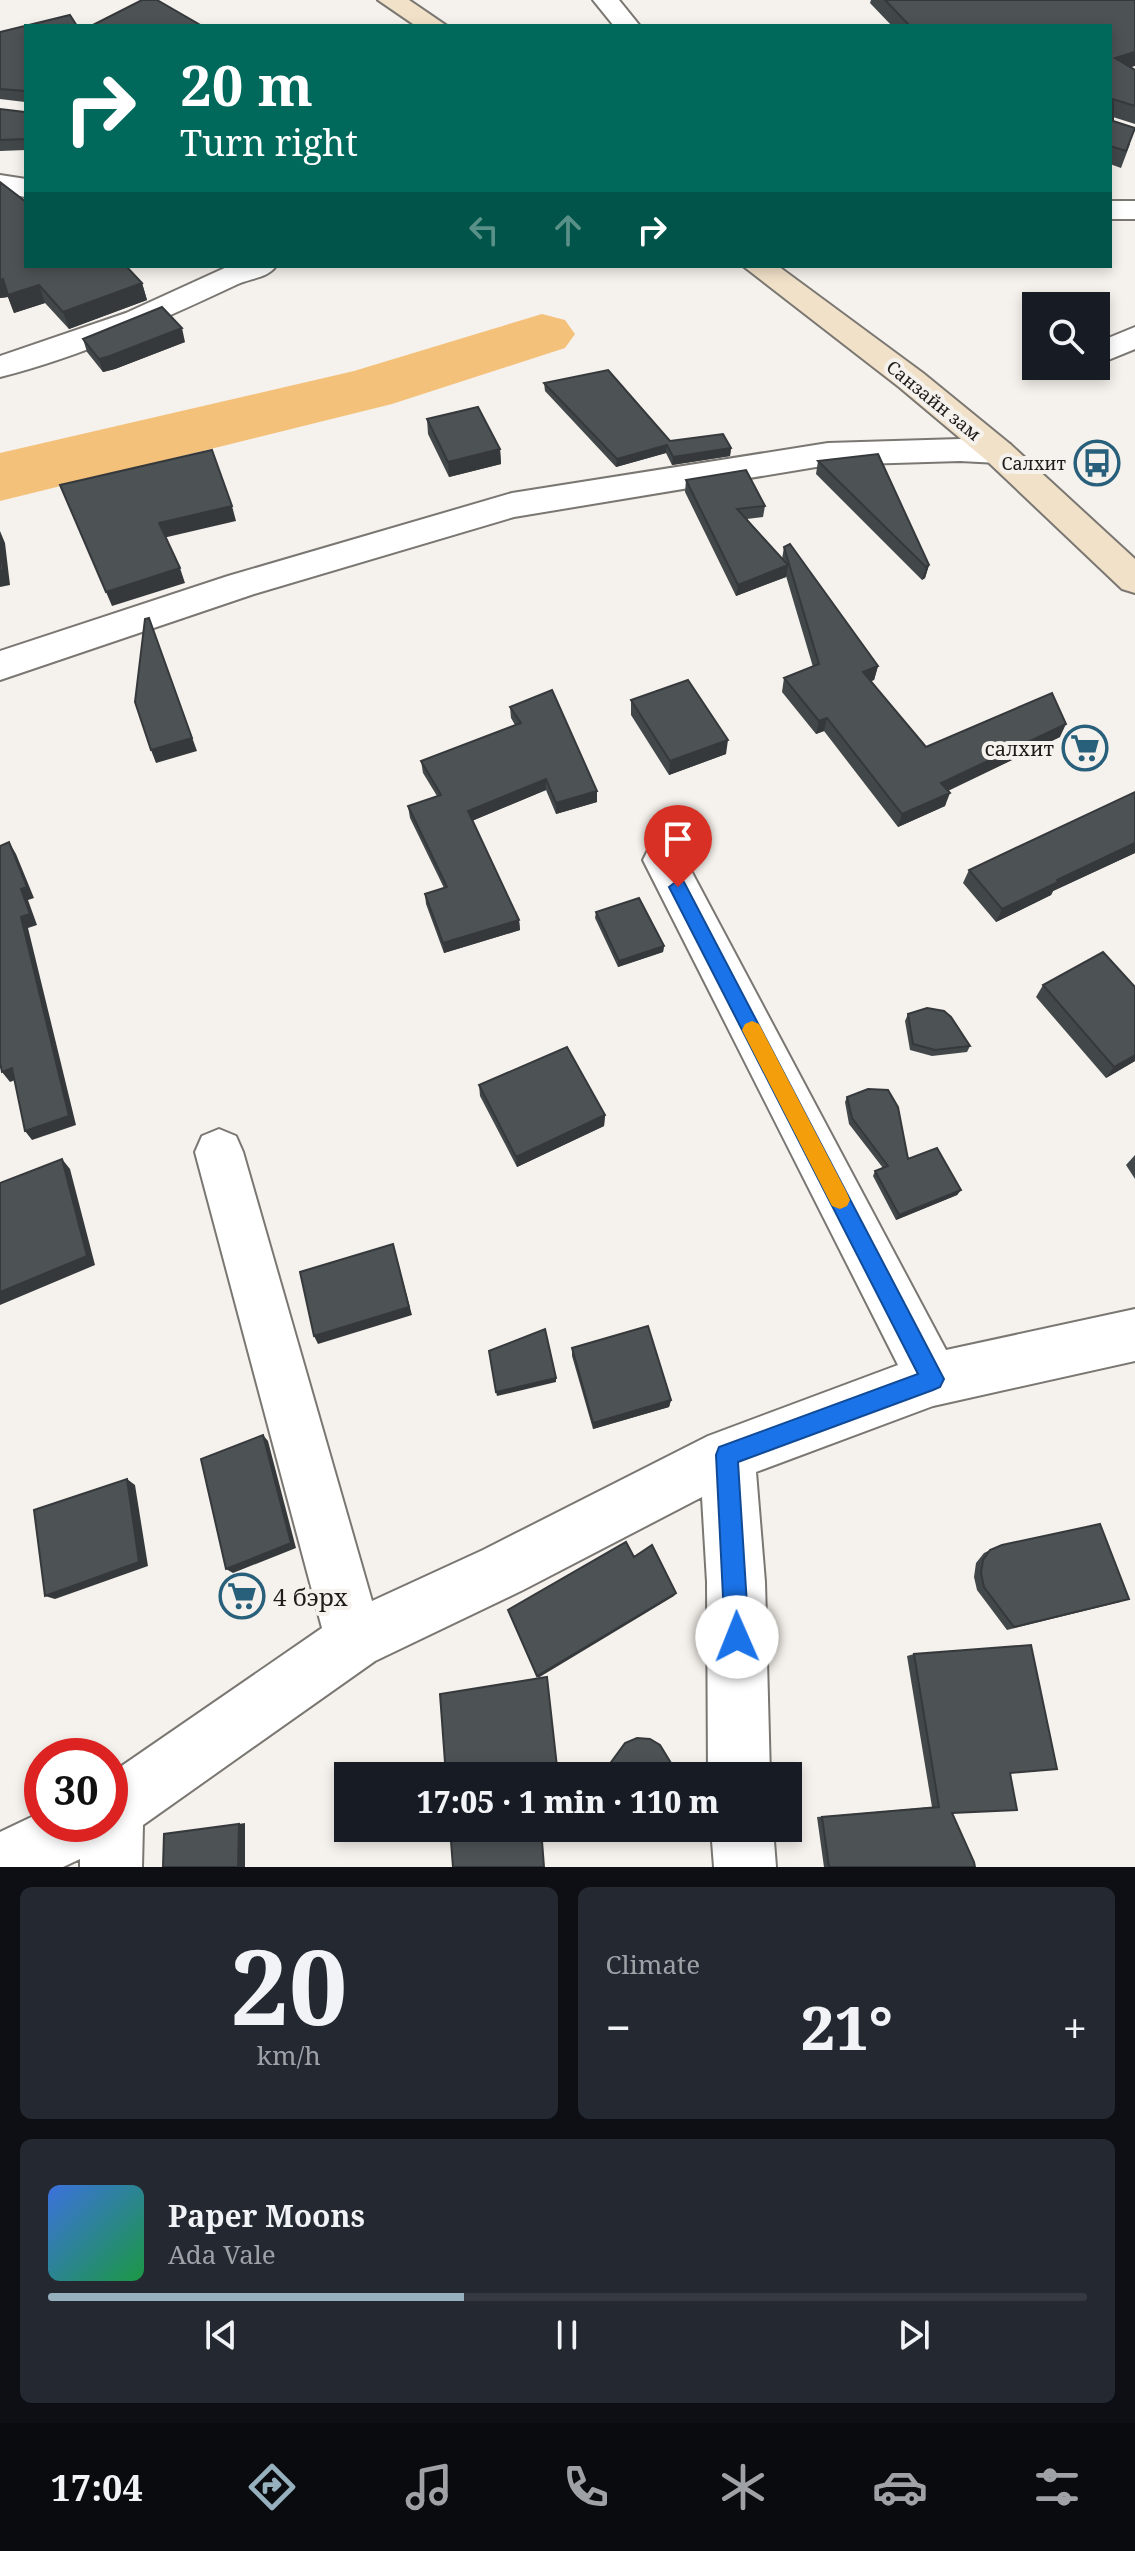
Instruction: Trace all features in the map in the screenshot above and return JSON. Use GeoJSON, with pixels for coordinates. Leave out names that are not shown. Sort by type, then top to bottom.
{"type":"FeatureCollection","features":[{"type":"Feature","properties":{"kind":"main road"},"geometry":{"type":"LineString","coordinates":[[391,0],[431,24]]}},
{"type":"Feature","properties":{"kind":"main road","name":"Санзайн зам"},"geometry":{"type":"LineString","coordinates":[[761,268],[911,380],[998,452],[1135,580]]}},
{"type":"Feature","properties":{"kind":"street"},"geometry":{"type":"LineString","coordinates":[[606,0],[625,24]]}},
{"type":"Feature","properties":{"kind":"street"},"geometry":{"type":"LineString","coordinates":[[0,184],[24,188]]}},
{"type":"Feature","properties":{"kind":"street"},"geometry":{"type":"LineString","coordinates":[[1112,210],[1135,210]]}},
{"type":"Feature","properties":{"kind":"street"},"geometry":{"type":"LineString","coordinates":[[0,367],[137,320],[232,275],[255,268]]}},
{"type":"Feature","properties":{"kind":"street"},"geometry":{"type":"LineString","coordinates":[[1110,349],[1135,337]]}},
{"type":"Feature","properties":{"kind":"street"},"geometry":{"type":"LineString","coordinates":[[0,666],[241,585],[512,505],[828,454],[998,452]]}},
{"type":"Feature","properties":{"kind":"street"},"geometry":{"type":"LineString","coordinates":[[664,860],[933,1379]]}},
{"type":"Feature","properties":{"kind":"street"},"geometry":{"type":"LineString","coordinates":[[219,1152],[354,1640]]}},
{"type":"Feature","properties":{"kind":"street"},"geometry":{"type":"LineString","coordinates":[[128,1810],[354,1640],[503,1570],[727,1455],[933,1379],[1135,1335]]}},
{"type":"Feature","properties":{"kind":"street"},"geometry":{"type":"LineString","coordinates":[[727,1455],[736,1582],[739,1762]]}},
{"type":"Feature","properties":{"kind":"street"},"geometry":{"type":"LineString","coordinates":[[0,1865],[65,1842]]}},
{"type":"Feature","properties":{"kind":"street"},"geometry":{"type":"LineString","coordinates":[[743,1842],[745,1867]]}},
{"type":"Feature","properties":{"kind":"building"},"geometry":{"type":"Polygon","coordinates":[[[142,0],[157,0],[199,24],[95,24],[142,0]]]}},
{"type":"Feature","properties":{"kind":"building"},"geometry":{"type":"Polygon","coordinates":[[[885,0],[1135,0],[1135,52],[1115,58],[1135,70],[1135,106],[1113,99],[1113,121],[1135,128],[1126,151],[1112,147],[1112,24],[908,24],[885,0]]]}},
{"type":"Feature","properties":{"kind":"building"},"geometry":{"type":"Polygon","coordinates":[[[70,15],[76,24],[33,24],[70,15]]]}},
{"type":"Feature","properties":{"kind":"building"},"geometry":{"type":"Polygon","coordinates":[[[24,26],[24,91],[0,89],[0,32],[24,26]]]}},
{"type":"Feature","properties":{"kind":"building"},"geometry":{"type":"Polygon","coordinates":[[[0,109],[24,112],[24,139],[0,140],[0,109]]]}},
{"type":"Feature","properties":{"kind":"building"},"geometry":{"type":"Polygon","coordinates":[[[0,182],[24,200],[24,268],[128,268],[142,283],[63,312],[39,285],[8,295],[3,279],[0,280],[0,182]]]}},
{"type":"Feature","properties":{"kind":"building"},"geometry":{"type":"Polygon","coordinates":[[[162,307],[182,328],[99,359],[83,339],[162,307]]]}},
{"type":"Feature","properties":{"kind":"building"},"geometry":{"type":"Polygon","coordinates":[[[608,370],[670,441],[723,434],[731,448],[673,457],[667,445],[617,459],[544,383],[608,370]]]}},
{"type":"Feature","properties":{"kind":"building"},"geometry":{"type":"Polygon","coordinates":[[[478,407],[500,449],[448,462],[427,419],[478,407]]]}},
{"type":"Feature","properties":{"kind":"building"},"geometry":{"type":"Polygon","coordinates":[[[212,450],[232,506],[159,523],[180,568],[106,592],[60,485],[212,450]]]}},
{"type":"Feature","properties":{"kind":"building"},"geometry":{"type":"Polygon","coordinates":[[[878,454],[929,565],[926,567],[818,461],[878,454]]]}},
{"type":"Feature","properties":{"kind":"building"},"geometry":{"type":"Polygon","coordinates":[[[746,470],[765,506],[737,509],[788,565],[738,585],[686,480],[746,470]]]}},
{"type":"Feature","properties":{"kind":"building"},"geometry":{"type":"Polygon","coordinates":[[[0,542],[3,570],[0,571],[0,542]]]}},
{"type":"Feature","properties":{"kind":"building"},"geometry":{"type":"Polygon","coordinates":[[[790,544],[878,666],[863,672],[926,747],[1052,693],[1066,724],[941,783],[950,793],[902,814],[827,718],[819,721],[784,678],[819,664],[784,547],[790,544]]]}},
{"type":"Feature","properties":{"kind":"building"},"geometry":{"type":"Polygon","coordinates":[[[149,618],[192,738],[151,750],[135,702],[145,619],[149,618]]]}},
{"type":"Feature","properties":{"kind":"building"},"geometry":{"type":"Polygon","coordinates":[[[688,680],[728,740],[670,761],[631,700],[688,680]]]}},
{"type":"Feature","properties":{"kind":"building"},"geometry":{"type":"Polygon","coordinates":[[[552,690],[597,791],[556,803],[546,779],[468,811],[519,920],[443,943],[425,894],[447,887],[408,806],[441,795],[421,761],[521,723],[510,707],[552,690]]]}},
{"type":"Feature","properties":{"kind":"building"},"geometry":{"type":"Polygon","coordinates":[[[1135,792],[1135,843],[1002,909],[969,870],[1135,792]]]}},
{"type":"Feature","properties":{"kind":"building"},"geometry":{"type":"Polygon","coordinates":[[[9,842],[27,887],[21,889],[30,914],[21,917],[69,1116],[25,1131],[12,1068],[2,1072],[0,1063],[0,846],[9,842]]]}},
{"type":"Feature","properties":{"kind":"building"},"geometry":{"type":"Polygon","coordinates":[[[639,898],[664,946],[619,961],[596,912],[639,898]]]}},
{"type":"Feature","properties":{"kind":"building"},"geometry":{"type":"Polygon","coordinates":[[[1103,952],[1135,987],[1135,1055],[1114,1067],[1043,985],[1103,952]]]}},
{"type":"Feature","properties":{"kind":"building"},"geometry":{"type":"Polygon","coordinates":[[[927,1008],[944,1011],[951,1017],[970,1046],[935,1050],[913,1044],[908,1014],[927,1008]]]}},
{"type":"Feature","properties":{"kind":"building"},"geometry":{"type":"Polygon","coordinates":[[[567,1047],[605,1115],[516,1157],[479,1085],[567,1047]]]}},
{"type":"Feature","properties":{"kind":"building"},"geometry":{"type":"Polygon","coordinates":[[[868,1089],[888,1090],[898,1107],[908,1159],[937,1148],[961,1190],[899,1215],[875,1171],[888,1166],[852,1118],[847,1097],[868,1089]]]}},
{"type":"Feature","properties":{"kind":"building"},"geometry":{"type":"Polygon","coordinates":[[[62,1159],[87,1256],[0,1292],[0,1183],[62,1159]]]}},
{"type":"Feature","properties":{"kind":"building"},"geometry":{"type":"Polygon","coordinates":[[[393,1244],[409,1307],[314,1336],[300,1272],[393,1244]]]}},
{"type":"Feature","properties":{"kind":"building"},"geometry":{"type":"Polygon","coordinates":[[[648,1326],[671,1400],[593,1423],[572,1348],[648,1326]]]}},
{"type":"Feature","properties":{"kind":"building"},"geometry":{"type":"Polygon","coordinates":[[[545,1329],[556,1378],[496,1392],[489,1351],[545,1329]]]}},
{"type":"Feature","properties":{"kind":"building"},"geometry":{"type":"Polygon","coordinates":[[[263,1435],[291,1543],[226,1569],[201,1459],[263,1435]]]}},
{"type":"Feature","properties":{"kind":"building"},"geometry":{"type":"Polygon","coordinates":[[[127,1479],[139,1562],[45,1596],[34,1510],[127,1479]]]}},
{"type":"Feature","properties":{"kind":"building"},"geometry":{"type":"Polygon","coordinates":[[[1100,1524],[1129,1599],[1014,1627],[984,1587],[981,1573],[983,1560],[990,1550],[1100,1524]]]}},
{"type":"Feature","properties":{"kind":"building"},"geometry":{"type":"Polygon","coordinates":[[[626,1542],[634,1557],[652,1545],[676,1593],[537,1676],[508,1610],[626,1542]]]}},
{"type":"Feature","properties":{"kind":"building"},"geometry":{"type":"Polygon","coordinates":[[[1031,1645],[1057,1769],[1010,1773],[1017,1810],[952,1813],[975,1867],[829,1867],[822,1817],[939,1807],[914,1654],[1031,1645]]]}},
{"type":"Feature","properties":{"kind":"building"},"geometry":{"type":"Polygon","coordinates":[[[547,1677],[556,1762],[445,1762],[440,1694],[547,1677]]]}},
{"type":"Feature","properties":{"kind":"building"},"geometry":{"type":"Polygon","coordinates":[[[637,1738],[650,1739],[660,1745],[670,1762],[611,1762],[625,1743],[637,1738]]]}},
{"type":"Feature","properties":{"kind":"building"},"geometry":{"type":"Polygon","coordinates":[[[239,1824],[238,1867],[163,1867],[164,1834],[239,1824]]]}},
{"type":"Feature","properties":{"kind":"building"},"geometry":{"type":"Polygon","coordinates":[[[451,1842],[542,1842],[544,1867],[453,1867],[451,1842]]]}},
{"type":"Feature","properties":{"kind":"waterway"},"geometry":{"type":"LineString","coordinates":[[0,477],[368,389],[542,334]]}},
{"type":"Feature","properties":{"kind":"slow traffic"},"geometry":{"type":"LineString","coordinates":[[752,1030],[840,1200]]}},
{"type":"Feature","properties":{"kind":"place","name":"Салхит"},"geometry":{"type":"Point","coordinates":[1097,463]}},
{"type":"Feature","properties":{"kind":"place","name":"салхит"},"geometry":{"type":"Point","coordinates":[1085,748]}},
{"type":"Feature","properties":{"kind":"place","name":"4 бэрх"},"geometry":{"type":"Point","coordinates":[242,1596]}},
{"type":"Feature","properties":{"kind":"route"},"geometry":{"type":"LineString","coordinates":[[678,887],[933,1379],[727,1455],[737,1637]]}}]}
